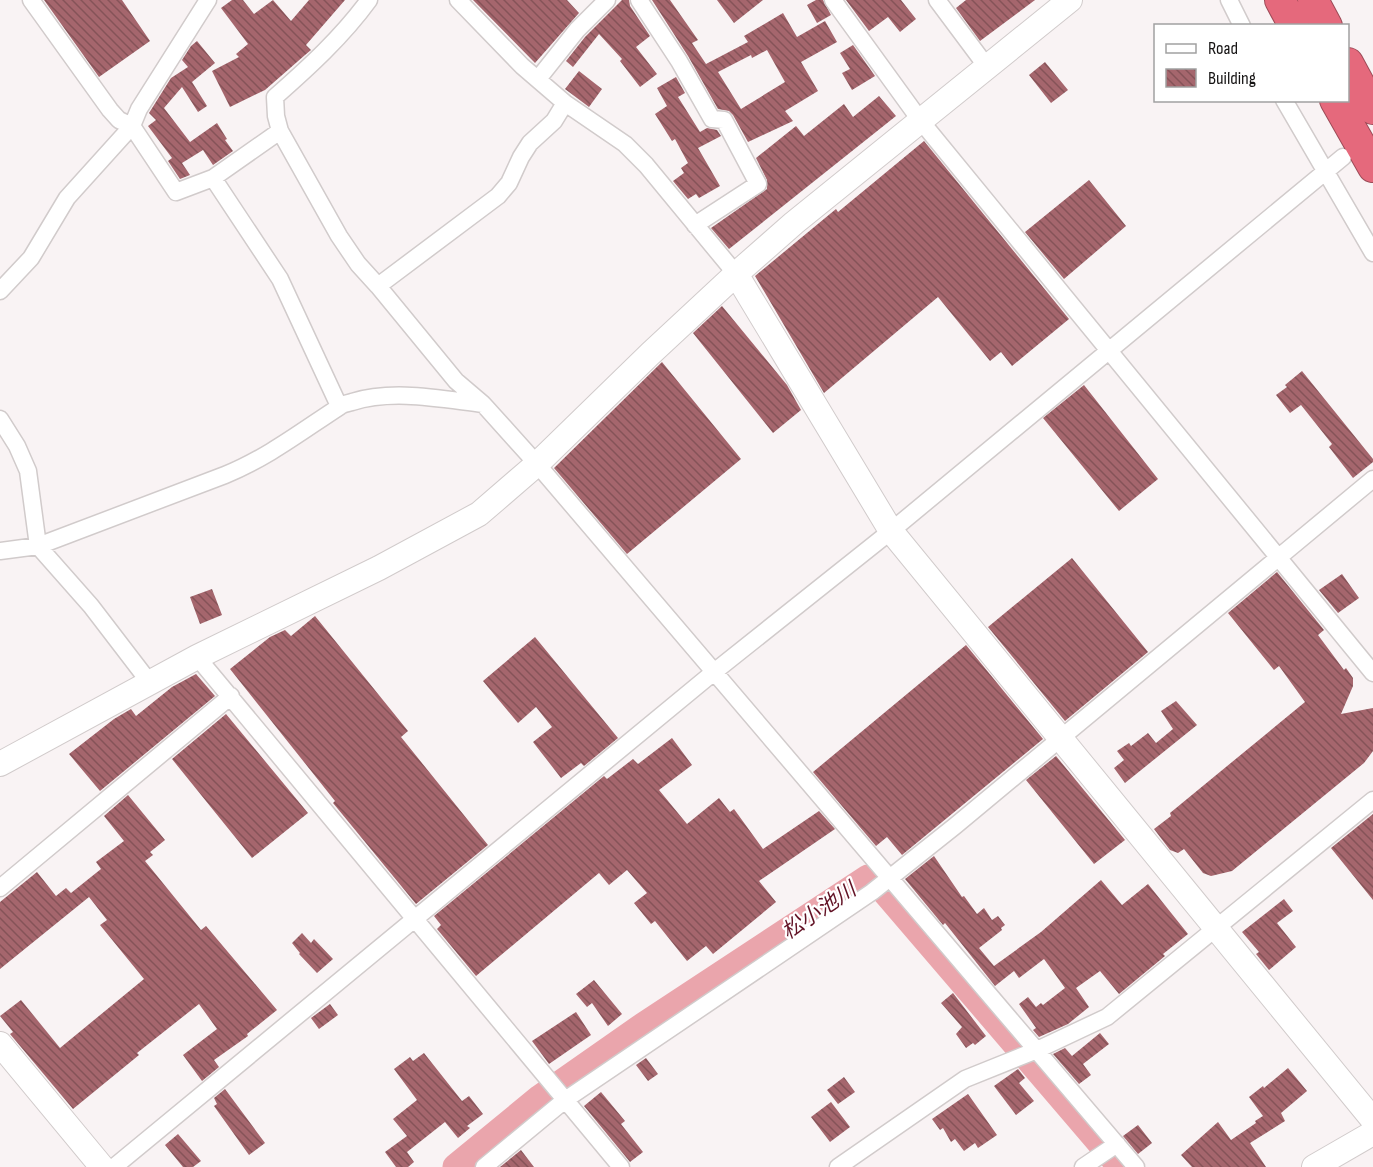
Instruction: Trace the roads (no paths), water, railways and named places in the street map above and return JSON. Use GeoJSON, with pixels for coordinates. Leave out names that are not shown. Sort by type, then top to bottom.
{"type":"FeatureCollection","features":[{"type":"Feature","properties":{"kind":"highway"},"geometry":{"type":"LineString","coordinates":[[1280,0],[1293,24]]}},
{"type":"Feature","properties":{"kind":"highway"},"geometry":{"type":"LineString","coordinates":[[1313,0],[1326,24]]}},
{"type":"Feature","properties":{"kind":"highway"},"geometry":{"type":"LineString","coordinates":[[1349,67],[1373,109]]}},
{"type":"Feature","properties":{"kind":"highway"},"geometry":{"type":"LineString","coordinates":[[1336,102],[1373,167]]}},
{"type":"Feature","properties":{"kind":"street"},"geometry":{"type":"LineString","coordinates":[[31,0],[110,110],[119,120],[132,126],[176,192],[213,178],[280,131]]}},
{"type":"Feature","properties":{"kind":"street"},"geometry":{"type":"LineString","coordinates":[[0,291],[31,258],[67,198],[132,126],[139,108],[208,0]]}},
{"type":"Feature","properties":{"kind":"street"},"geometry":{"type":"LineString","coordinates":[[369,0],[328,49],[274,98],[280,131],[339,237],[358,264],[456,381],[483,404],[537,464],[887,880],[1136,1167]]}},
{"type":"Feature","properties":{"kind":"street"},"geometry":{"type":"LineString","coordinates":[[458,0],[522,66],[565,103],[625,144],[646,165],[736,274],[891,531],[1373,1120]]}},
{"type":"Feature","properties":{"kind":"street"},"geometry":{"type":"LineString","coordinates":[[538,79],[577,30],[607,0]]}},
{"type":"Feature","properties":{"kind":"street"},"geometry":{"type":"LineString","coordinates":[[639,0],[679,61],[712,119],[724,120],[758,184],[695,225]]}},
{"type":"Feature","properties":{"kind":"street"},"geometry":{"type":"LineString","coordinates":[[833,0],[920,120],[1373,673]]}},
{"type":"Feature","properties":{"kind":"street"},"geometry":{"type":"LineString","coordinates":[[937,0],[987,67]]}},
{"type":"Feature","properties":{"kind":"street"},"geometry":{"type":"LineString","coordinates":[[0,764],[197,657],[379,568],[479,514],[537,464],[736,274],[794,223],[1070,0]]}},
{"type":"Feature","properties":{"kind":"street"},"geometry":{"type":"LineString","coordinates":[[1228,0],[1241,24]]}},
{"type":"Feature","properties":{"kind":"street"},"geometry":{"type":"LineString","coordinates":[[1285,102],[1373,253]]}},
{"type":"Feature","properties":{"kind":"street"},"geometry":{"type":"LineString","coordinates":[[378,286],[498,196],[509,183],[530,143],[554,121],[565,103]]}},
{"type":"Feature","properties":{"kind":"street"},"geometry":{"type":"LineString","coordinates":[[114,1167],[714,672],[891,531],[1343,157]]}},
{"type":"Feature","properties":{"kind":"street"},"geometry":{"type":"LineString","coordinates":[[213,178],[280,279],[339,406]]}},
{"type":"Feature","properties":{"kind":"street"},"geometry":{"type":"LineString","coordinates":[[0,551],[38,546],[245,467],[290,441],[339,406],[370,396],[418,397],[483,404]]}},
{"type":"Feature","properties":{"kind":"street"},"geometry":{"type":"LineString","coordinates":[[0,419],[17,446],[28,471],[38,546],[91,606],[150,683]]}},
{"type":"Feature","properties":{"kind":"street"},"geometry":{"type":"LineString","coordinates":[[484,1167],[564,1099],[872,892],[955,826],[1373,479]]}},
{"type":"Feature","properties":{"kind":"street"},"geometry":{"type":"LineString","coordinates":[[197,657],[621,1167]]}},
{"type":"Feature","properties":{"kind":"street"},"geometry":{"type":"LineString","coordinates":[[0,888],[231,696]]}},
{"type":"Feature","properties":{"kind":"street"},"geometry":{"type":"LineString","coordinates":[[838,1167],[965,1079],[1036,1050],[1107,1017],[1373,800]]}},
{"type":"Feature","properties":{"kind":"street"},"geometry":{"type":"LineString","coordinates":[[0,1044],[102,1167]]}},
{"type":"Feature","properties":{"kind":"street"},"geometry":{"type":"LineString","coordinates":[[1314,1167],[1373,1133]]}},
{"type":"Feature","properties":{"kind":"street"},"geometry":{"type":"LineString","coordinates":[[1083,1167],[1116,1145]]}},
{"type":"Feature","properties":{"kind":"waterway","name":"松小池川"},"geometry":{"type":"LineString","coordinates":[[456,1167],[540,1098],[643,1026],[868,878],[875,880],[1121,1167]]}}]}
